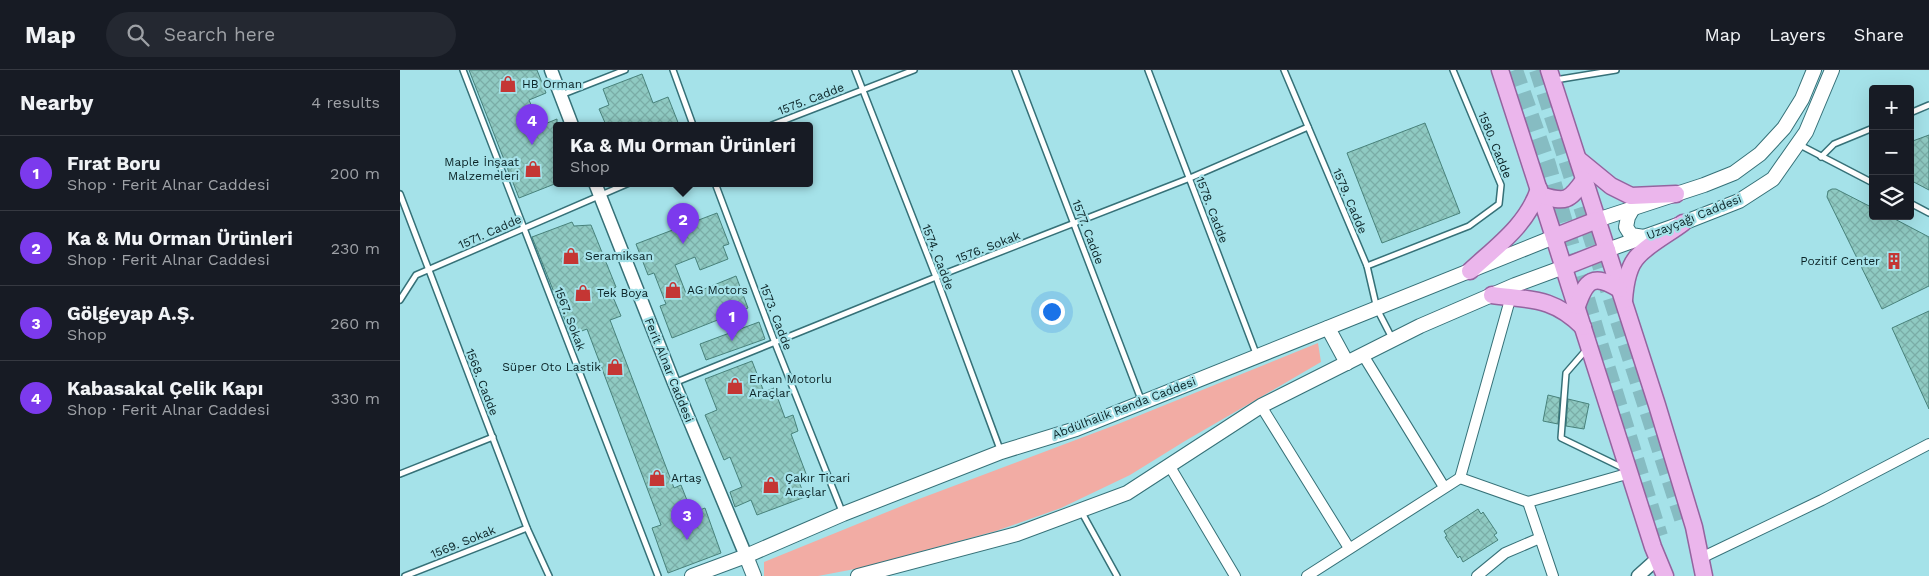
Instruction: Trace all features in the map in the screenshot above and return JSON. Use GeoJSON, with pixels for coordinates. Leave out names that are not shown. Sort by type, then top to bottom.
{"type":"FeatureCollection","features":[{"type":"Feature","properties":{"kind":"main road"},"geometry":{"type":"LineString","coordinates":[[1500,70],[1629,472],[1665,576]]}},
{"type":"Feature","properties":{"kind":"main road"},"geometry":{"type":"LineString","coordinates":[[1554,237],[1597,220],[1734,173],[1760,154],[1784,128],[1802,100],[1814,70]]}},
{"type":"Feature","properties":{"kind":"main road","name":"Uzayçağı Caddesi"},"geometry":{"type":"LineString","coordinates":[[1606,250],[1683,224],[1739,201],[1773,179],[1806,132],[1832,70]]}},
{"type":"Feature","properties":{"kind":"main road"},"geometry":{"type":"LineString","coordinates":[[1551,75],[1657,405],[1694,527],[1704,576]]}},
{"type":"Feature","properties":{"kind":"main road"},"geometry":{"type":"LineString","coordinates":[[1577,158],[1611,186],[1631,196],[1676,194]]}},
{"type":"Feature","properties":{"kind":"main road"},"geometry":{"type":"LineString","coordinates":[[1540,192],[1555,200],[1566,199],[1572,196],[1584,180]]}},
{"type":"Feature","properties":{"kind":"main road"},"geometry":{"type":"LineString","coordinates":[[1470,271],[1517,229],[1540,192]]}},
{"type":"Feature","properties":{"kind":"main road"},"geometry":{"type":"LineString","coordinates":[[1634,208],[1628,216],[1626,227],[1632,234],[1644,237]]}},
{"type":"Feature","properties":{"kind":"main road"},"geometry":{"type":"LineString","coordinates":[[1621,297],[1632,265],[1638,256],[1683,224]]}},
{"type":"Feature","properties":{"kind":"main road","name":"Abdülhalik Renda Caddesi"},"geometry":{"type":"LineString","coordinates":[[692,576],[746,556],[843,514],[1001,452],[1076,429],[1554,237]]}},
{"type":"Feature","properties":{"kind":"main road"},"geometry":{"type":"LineString","coordinates":[[858,576],[1017,534],[1127,493],[1261,406],[1420,326],[1606,250]]}},
{"type":"Feature","properties":{"kind":"main road"},"geometry":{"type":"LineString","coordinates":[[1576,306],[1582,290],[1588,282],[1598,280],[1606,281],[1621,297]]}},
{"type":"Feature","properties":{"kind":"main road"},"geometry":{"type":"LineString","coordinates":[[1492,295],[1542,301],[1572,316],[1584,328]]}},
{"type":"Feature","properties":{"kind":"main road"},"geometry":{"type":"LineString","coordinates":[[1328,328],[1347,363]]}},
{"type":"Feature","properties":{"kind":"main road"},"geometry":{"type":"LineString","coordinates":[[1684,525],[1699,576]]}},
{"type":"Feature","properties":{"kind":"main road"},"geometry":{"type":"LineString","coordinates":[[1660,536],[1672,576]]}},
{"type":"Feature","properties":{"kind":"main road"},"geometry":{"type":"LineString","coordinates":[[746,556],[754,576]]}},
{"type":"Feature","properties":{"kind":"street"},"geometry":{"type":"LineString","coordinates":[[551,70],[571,122]]}},
{"type":"Feature","properties":{"kind":"street","name":"Ferit Alnar Caddesi"},"geometry":{"type":"LineString","coordinates":[[596,187],[674,384],[746,556]]}},
{"type":"Feature","properties":{"kind":"street"},"geometry":{"type":"LineString","coordinates":[[1307,576],[1460,478],[1511,296]]}},
{"type":"Feature","properties":{"kind":"street"},"geometry":{"type":"LineString","coordinates":[[1363,356],[1444,487]]}},
{"type":"Feature","properties":{"kind":"street"},"geometry":{"type":"LineString","coordinates":[[1261,406],[1349,548]]}},
{"type":"Feature","properties":{"kind":"street"},"geometry":{"type":"LineString","coordinates":[[1701,558],[1822,500],[1929,444]]}},
{"type":"Feature","properties":{"kind":"street"},"geometry":{"type":"LineString","coordinates":[[1169,465],[1234,576]]}},
{"type":"Feature","properties":{"kind":"street"},"geometry":{"type":"LineString","coordinates":[[1460,478],[1528,502],[1629,472]]}},
{"type":"Feature","properties":{"kind":"street"},"geometry":{"type":"LineString","coordinates":[[1528,502],[1553,576]]}},
{"type":"Feature","properties":{"kind":"street"},"geometry":{"type":"LineString","coordinates":[[1477,576],[1506,553],[1540,538]]}},
{"type":"Feature","properties":{"kind":"street"},"geometry":{"type":"LineString","coordinates":[[1638,576],[1658,558]]}},
{"type":"Feature","properties":{"kind":"lane","name":"1567. Sokak"},"geometry":{"type":"LineString","coordinates":[[463,70],[658,576]]}},
{"type":"Feature","properties":{"kind":"lane"},"geometry":{"type":"LineString","coordinates":[[561,96],[625,70]]}},
{"type":"Feature","properties":{"kind":"lane"},"geometry":{"type":"LineString","coordinates":[[673,70],[693,122]]}},
{"type":"Feature","properties":{"kind":"lane","name":"1574. Cadde"},"geometry":{"type":"LineString","coordinates":[[855,70],[936,277],[1001,452]]}},
{"type":"Feature","properties":{"kind":"lane","name":"1575. Cadde"},"geometry":{"type":"LineString","coordinates":[[780,122],[914,70]]}},
{"type":"Feature","properties":{"kind":"lane","name":"1577. Cadde"},"geometry":{"type":"LineString","coordinates":[[1014,70],[1142,402]]}},
{"type":"Feature","properties":{"kind":"lane","name":"1578. Cadde"},"geometry":{"type":"LineString","coordinates":[[1148,70],[1257,356]]}},
{"type":"Feature","properties":{"kind":"lane","name":"1579. Cadde"},"geometry":{"type":"LineString","coordinates":[[1284,70],[1367,266],[1377,308],[1393,340]]}},
{"type":"Feature","properties":{"kind":"lane","name":"1580. Cadde"},"geometry":{"type":"LineString","coordinates":[[1367,266],[1468,226],[1499,204],[1501,185],[1453,70]]}},
{"type":"Feature","properties":{"kind":"lane"},"geometry":{"type":"LineString","coordinates":[[1551,75],[1616,70]]}},
{"type":"Feature","properties":{"kind":"lane"},"geometry":{"type":"LineString","coordinates":[[1914,111],[1929,105]]}},
{"type":"Feature","properties":{"kind":"lane","name":"1576. Sokak"},"geometry":{"type":"LineString","coordinates":[[674,384],[936,277],[1190,178],[1308,127]]}},
{"type":"Feature","properties":{"kind":"lane"},"geometry":{"type":"LineString","coordinates":[[1821,157],[1834,144],[1869,130]]}},
{"type":"Feature","properties":{"kind":"lane"},"geometry":{"type":"LineString","coordinates":[[1798,144],[1869,182]]}},
{"type":"Feature","properties":{"kind":"lane"},"geometry":{"type":"LineString","coordinates":[[599,195],[619,187]]}},
{"type":"Feature","properties":{"kind":"lane","name":"1573. Cadde"},"geometry":{"type":"LineString","coordinates":[[716,187],[775,344],[843,514]]}},
{"type":"Feature","properties":{"kind":"lane","name":"1568. Cadde"},"geometry":{"type":"LineString","coordinates":[[400,194],[528,528],[549,576]]}},
{"type":"Feature","properties":{"kind":"lane","name":"1571. Cadde"},"geometry":{"type":"LineString","coordinates":[[400,300],[416,276],[599,195]]}},
{"type":"Feature","properties":{"kind":"lane"},"geometry":{"type":"LineString","coordinates":[[1914,205],[1929,213]]}},
{"type":"Feature","properties":{"kind":"lane"},"geometry":{"type":"LineString","coordinates":[[1589,346],[1566,373],[1561,438],[1629,472]]}},
{"type":"Feature","properties":{"kind":"lane"},"geometry":{"type":"LineString","coordinates":[[400,474],[493,437]]}},
{"type":"Feature","properties":{"kind":"lane"},"geometry":{"type":"LineString","coordinates":[[1080,510],[1117,576]]}},
{"type":"Feature","properties":{"kind":"lane","name":"1569. Sokak"},"geometry":{"type":"LineString","coordinates":[[405,576],[528,528]]}},
{"type":"Feature","properties":{"kind":"shaded area"},"geometry":{"type":"Polygon","coordinates":[[[1318,343],[1321,362],[1130,475],[1061,508],[996,531],[860,568],[818,576],[764,576],[764,562],[919,499],[1118,424],[1318,343]]]}},
{"type":"Feature","properties":{"kind":"building"},"geometry":{"type":"Polygon","coordinates":[[[469,70],[537,70],[546,93],[529,100],[540,126],[557,119],[557,122],[553,122],[553,185],[519,198],[469,70]]]}},
{"type":"Feature","properties":{"kind":"building"},"geometry":{"type":"Polygon","coordinates":[[[642,74],[653,103],[668,97],[678,122],[605,122],[599,109],[609,105],[603,89],[642,74]]]}},
{"type":"Feature","properties":{"kind":"building"},"geometry":{"type":"Polygon","coordinates":[[[1425,123],[1460,213],[1382,243],[1347,153],[1425,123]]]}},
{"type":"Feature","properties":{"kind":"building"},"geometry":{"type":"Polygon","coordinates":[[[1929,135],[1929,190],[1914,182],[1914,141],[1929,135]]]}},
{"type":"Feature","properties":{"kind":"building","name":"Pozitif Center"},"geometry":{"type":"Polygon","coordinates":[[[1836,189],[1869,206],[1869,220],[1897,220],[1929,237],[1929,286],[1882,309],[1827,197],[1828,191],[1836,189]]]}},
{"type":"Feature","properties":{"kind":"building"},"geometry":{"type":"Polygon","coordinates":[[[717,213],[729,244],[723,246],[728,259],[700,270],[695,257],[675,265],[687,296],[736,276],[748,308],[672,338],[660,306],[666,304],[654,273],[648,275],[636,244],[717,213]]]}},
{"type":"Feature","properties":{"kind":"building"},"geometry":{"type":"Polygon","coordinates":[[[572,222],[574,226],[591,225],[616,287],[610,290],[621,316],[610,320],[674,488],[681,485],[692,513],[705,508],[721,553],[668,573],[652,528],[661,525],[587,329],[571,335],[532,237],[572,222]]]}},
{"type":"Feature","properties":{"kind":"building"},"geometry":{"type":"Polygon","coordinates":[[[1929,311],[1929,409],[1892,328],[1929,311]]]}},
{"type":"Feature","properties":{"kind":"building"},"geometry":{"type":"Polygon","coordinates":[[[759,322],[765,339],[706,360],[700,344],[759,322]]]}},
{"type":"Feature","properties":{"kind":"building"},"geometry":{"type":"Polygon","coordinates":[[[752,361],[764,392],[774,388],[785,418],[793,415],[798,431],[791,434],[808,479],[799,482],[805,497],[757,515],[751,500],[735,507],[730,492],[742,487],[730,457],[724,460],[705,415],[717,410],[705,379],[752,361]]]}},
{"type":"Feature","properties":{"kind":"building"},"geometry":{"type":"Polygon","coordinates":[[[1548,395],[1560,398],[1558,424],[1543,421],[1548,395]]]}},
{"type":"Feature","properties":{"kind":"building"},"geometry":{"type":"Polygon","coordinates":[[[1568,399],[1589,404],[1584,429],[1566,426],[1568,399]]]}},
{"type":"Feature","properties":{"kind":"building"},"geometry":{"type":"Polygon","coordinates":[[[1478,509],[1481,514],[1483,512],[1497,533],[1494,535],[1498,540],[1463,562],[1460,556],[1458,558],[1445,537],[1447,536],[1444,531],[1478,509]]]}},
{"type":"Feature","properties":{"kind":"tunnel"},"geometry":{"type":"LineString","coordinates":[[1515,70],[1548,164],[1599,340],[1660,536]]}},
{"type":"Feature","properties":{"kind":"tunnel"},"geometry":{"type":"LineString","coordinates":[[1537,70],[1684,525]]}},
{"type":"Feature","properties":{"kind":"place","name":"HB Orman"},"geometry":{"type":"Point","coordinates":[508,84]}},
{"type":"Feature","properties":{"kind":"place","name":"Kabasakal Çelik Kapı"},"geometry":{"type":"Point","coordinates":[532,145]}},
{"type":"Feature","properties":{"kind":"place","name":"Maple İnşaat Malzemeleri"},"geometry":{"type":"Point","coordinates":[533,169]}},
{"type":"Feature","properties":{"kind":"place","name":"Ka & Mu Orman Ürünleri"},"geometry":{"type":"Point","coordinates":[683,244]}},
{"type":"Feature","properties":{"kind":"place","name":"Seramiksan"},"geometry":{"type":"Point","coordinates":[571,256]}},
{"type":"Feature","properties":{"kind":"place","name":"Pozitif Center"},"geometry":{"type":"Point","coordinates":[1894,261]}},
{"type":"Feature","properties":{"kind":"place","name":"AG Motors"},"geometry":{"type":"Point","coordinates":[673,290]}},
{"type":"Feature","properties":{"kind":"place","name":"Tek Boya"},"geometry":{"type":"Point","coordinates":[583,293]}},
{"type":"Feature","properties":{"kind":"place","name":"Fırat Boru"},"geometry":{"type":"Point","coordinates":[732,341]}},
{"type":"Feature","properties":{"kind":"place","name":"Süper Oto Lastik"},"geometry":{"type":"Point","coordinates":[615,367]}},
{"type":"Feature","properties":{"kind":"place","name":"Erkan Motorlu Araçlar"},"geometry":{"type":"Point","coordinates":[735,386]}},
{"type":"Feature","properties":{"kind":"place","name":"Artaş"},"geometry":{"type":"Point","coordinates":[657,478]}},
{"type":"Feature","properties":{"kind":"place","name":"Çakır Ticari Araçlar"},"geometry":{"type":"Point","coordinates":[771,485]}},
{"type":"Feature","properties":{"kind":"place","name":"Gölgeyap A.Ş."},"geometry":{"type":"Point","coordinates":[687,540]}}]}
